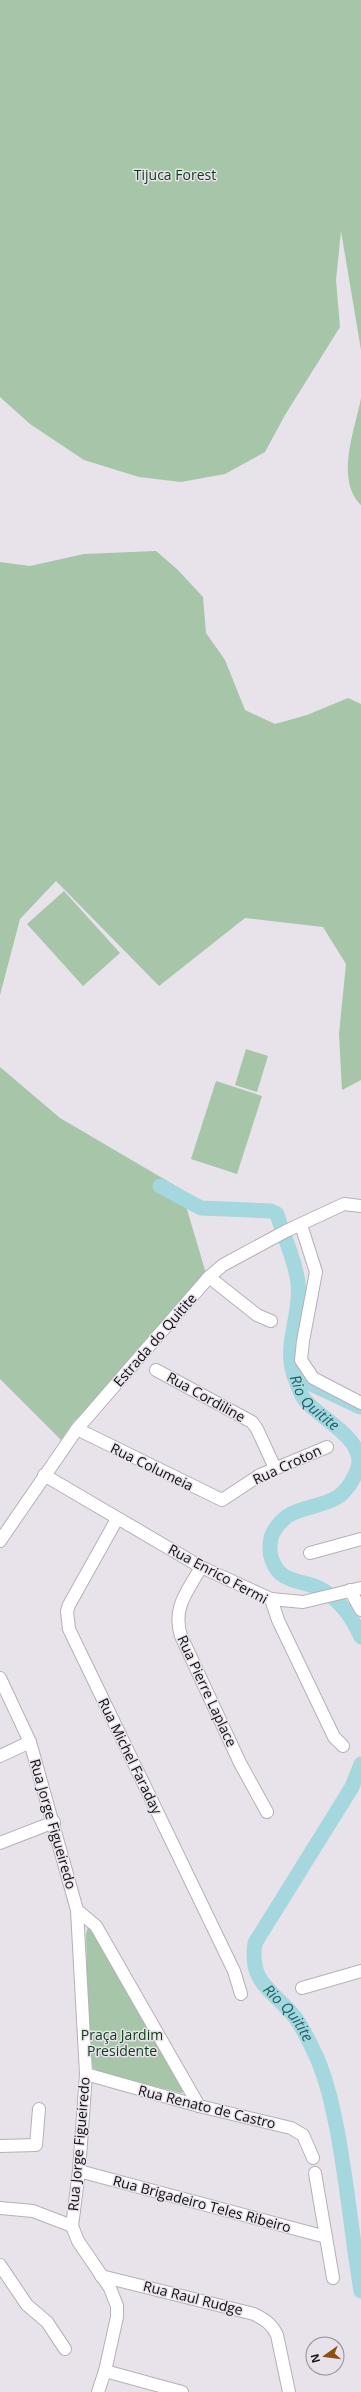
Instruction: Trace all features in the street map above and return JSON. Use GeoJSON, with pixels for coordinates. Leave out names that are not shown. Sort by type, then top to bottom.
{"type":"FeatureCollection","features":[{"type":"Feature","properties":{"kind":"street","name":"Estrada do Quitite"},"geometry":{"type":"LineString","coordinates":[[0,1541],[76,1430],[209,1277],[223,1265],[273,1238],[344,1204],[361,1206]]}},
{"type":"Feature","properties":{"kind":"street"},"geometry":{"type":"LineString","coordinates":[[301,1225],[316,1272],[303,1341],[302,1360],[313,1378],[361,1402]]}},
{"type":"Feature","properties":{"kind":"street"},"geometry":{"type":"LineString","coordinates":[[209,1277],[257,1315],[271,1321]]}},
{"type":"Feature","properties":{"kind":"street","name":"Rua Cordiline"},"geometry":{"type":"LineString","coordinates":[[156,1370],[252,1422],[258,1429],[275,1468]]}},
{"type":"Feature","properties":{"kind":"street","name":"Rua Columeia"},"geometry":{"type":"LineString","coordinates":[[76,1430],[218,1500],[228,1498]]}},
{"type":"Feature","properties":{"kind":"street","name":"Rua Croton"},"geometry":{"type":"LineString","coordinates":[[228,1498],[250,1481],[275,1468],[327,1446]]}},
{"type":"Feature","properties":{"kind":"street","name":"Rua Enrico Fermi"},"geometry":{"type":"LineString","coordinates":[[44,1475],[201,1568],[271,1599],[278,1620],[334,1737],[344,1746]]}},
{"type":"Feature","properties":{"kind":"street","name":"Rua Michel Faraday"},"geometry":{"type":"LineString","coordinates":[[117,1519],[69,1605],[67,1611],[69,1628],[234,1971],[241,1994]]}},
{"type":"Feature","properties":{"kind":"street"},"geometry":{"type":"LineString","coordinates":[[310,1553],[361,1539]]}},
{"type":"Feature","properties":{"kind":"street","name":"Rua Pierre Laplace"},"geometry":{"type":"LineString","coordinates":[[201,1568],[179,1606],[177,1622],[181,1636],[240,1763],[267,1812]]}},
{"type":"Feature","properties":{"kind":"street"},"geometry":{"type":"LineString","coordinates":[[271,1599],[303,1602],[351,1590],[361,1610]]}},
{"type":"Feature","properties":{"kind":"street","name":"Rua Jorge Figueiredo"},"geometry":{"type":"LineString","coordinates":[[0,1678],[30,1742],[78,1910],[86,2074],[79,2171],[72,2226],[78,2241],[113,2294],[117,2306],[117,2317],[105,2371],[98,2392]]}},
{"type":"Feature","properties":{"kind":"street"},"geometry":{"type":"LineString","coordinates":[[0,1756],[30,1742]]}},
{"type":"Feature","properties":{"kind":"street"},"geometry":{"type":"LineString","coordinates":[[0,1842],[54,1822]]}},
{"type":"Feature","properties":{"kind":"street"},"geometry":{"type":"LineString","coordinates":[[78,1910],[96,1926],[199,2106]]}},
{"type":"Feature","properties":{"kind":"street"},"geometry":{"type":"LineString","coordinates":[[302,1988],[361,1971]]}},
{"type":"Feature","properties":{"kind":"street","name":"Rua Renato de Castro"},"geometry":{"type":"LineString","coordinates":[[86,2074],[199,2106],[291,2128],[303,2135],[313,2158]]}},
{"type":"Feature","properties":{"kind":"street"},"geometry":{"type":"LineString","coordinates":[[0,2146],[36,2145],[39,2108]]}},
{"type":"Feature","properties":{"kind":"street","name":"Rua Brigadeiro Teles Ribeiro"},"geometry":{"type":"LineString","coordinates":[[79,2171],[326,2237]]}},
{"type":"Feature","properties":{"kind":"street"},"geometry":{"type":"LineString","coordinates":[[315,2173],[333,2278]]}},
{"type":"Feature","properties":{"kind":"street"},"geometry":{"type":"LineString","coordinates":[[0,2208],[33,2211],[72,2226]]}},
{"type":"Feature","properties":{"kind":"street"},"geometry":{"type":"LineString","coordinates":[[0,2265],[27,2305],[47,2322],[65,2349]]}},
{"type":"Feature","properties":{"kind":"street","name":"Rua Raul Rudge"},"geometry":{"type":"LineString","coordinates":[[101,2276],[254,2314],[268,2322],[277,2335],[289,2392]]}},
{"type":"Feature","properties":{"kind":"street"},"geometry":{"type":"LineString","coordinates":[[113,2294],[128,2282]]}},
{"type":"Feature","properties":{"kind":"street"},"geometry":{"type":"LineString","coordinates":[[105,2371],[182,2392]]}},
{"type":"Feature","properties":{"kind":"green space","name":"Tijuca Forest"},"geometry":{"type":"Polygon","coordinates":[[[0,0],[361,0],[361,350],[341,231],[336,280],[340,327],[285,415],[265,452],[225,474],[181,482],[139,477],[84,460],[30,424],[0,397],[0,0]]]}},
{"type":"Feature","properties":{"kind":"green space"},"geometry":{"type":"Polygon","coordinates":[[[361,398],[361,505],[353,494],[349,482],[348,468],[349,454],[361,398]]]}},
{"type":"Feature","properties":{"kind":"green space"},"geometry":{"type":"Polygon","coordinates":[[[156,551],[178,570],[203,597],[206,633],[225,660],[245,710],[275,724],[307,715],[348,698],[361,704],[361,1080],[342,1090],[339,1034],[346,964],[323,927],[245,918],[159,986],[56,881],[20,919],[0,995],[0,562],[30,566],[84,554],[156,551]]]}},
{"type":"Feature","properties":{"kind":"green space"},"geometry":{"type":"Polygon","coordinates":[[[64,891],[120,953],[83,986],[27,924],[64,891]]]}},
{"type":"Feature","properties":{"kind":"green space"},"geometry":{"type":"Polygon","coordinates":[[[246,1049],[268,1056],[257,1092],[235,1085],[246,1049]]]}},
{"type":"Feature","properties":{"kind":"green space"},"geometry":{"type":"Polygon","coordinates":[[[0,1067],[60,1118],[181,1189],[207,1277],[94,1403],[74,1421],[61,1440],[0,1379],[0,1067]]]}},
{"type":"Feature","properties":{"kind":"green space"},"geometry":{"type":"Polygon","coordinates":[[[216,1081],[262,1096],[237,1174],[191,1159],[216,1081]]]}},
{"type":"Feature","properties":{"kind":"green space","name":"Praça Jardim Presidente"},"geometry":{"type":"Polygon","coordinates":[[[88,1927],[96,1929],[186,2091],[181,2093],[99,2072],[93,2068],[89,2048],[86,1934],[88,1927]]]}},
{"type":"Feature","properties":{"kind":"waterway","name":"Rio Quitite"},"geometry":{"type":"LineString","coordinates":[[160,1186],[201,1208],[271,1211],[277,1214],[292,1257],[298,1283],[297,1307],[291,1343],[292,1366],[295,1378],[303,1398],[311,1407],[338,1428],[353,1445],[358,1454],[359,1464],[356,1474],[344,1492],[336,1498],[294,1513],[280,1523],[271,1538],[271,1557],[276,1568],[281,1574],[287,1578],[321,1589],[340,1604],[350,1616],[361,1637]]}},
{"type":"Feature","properties":{"kind":"waterway"},"geometry":{"type":"LineString","coordinates":[[294,1376],[360,1407]]}},
{"type":"Feature","properties":{"kind":"waterway","name":"Rio Quitite"},"geometry":{"type":"LineString","coordinates":[[361,1764],[352,1787],[255,1943],[254,1957],[255,1968],[259,1977],[270,1992],[297,2020],[304,2031],[324,2075],[341,2149],[361,2291]]}}]}
